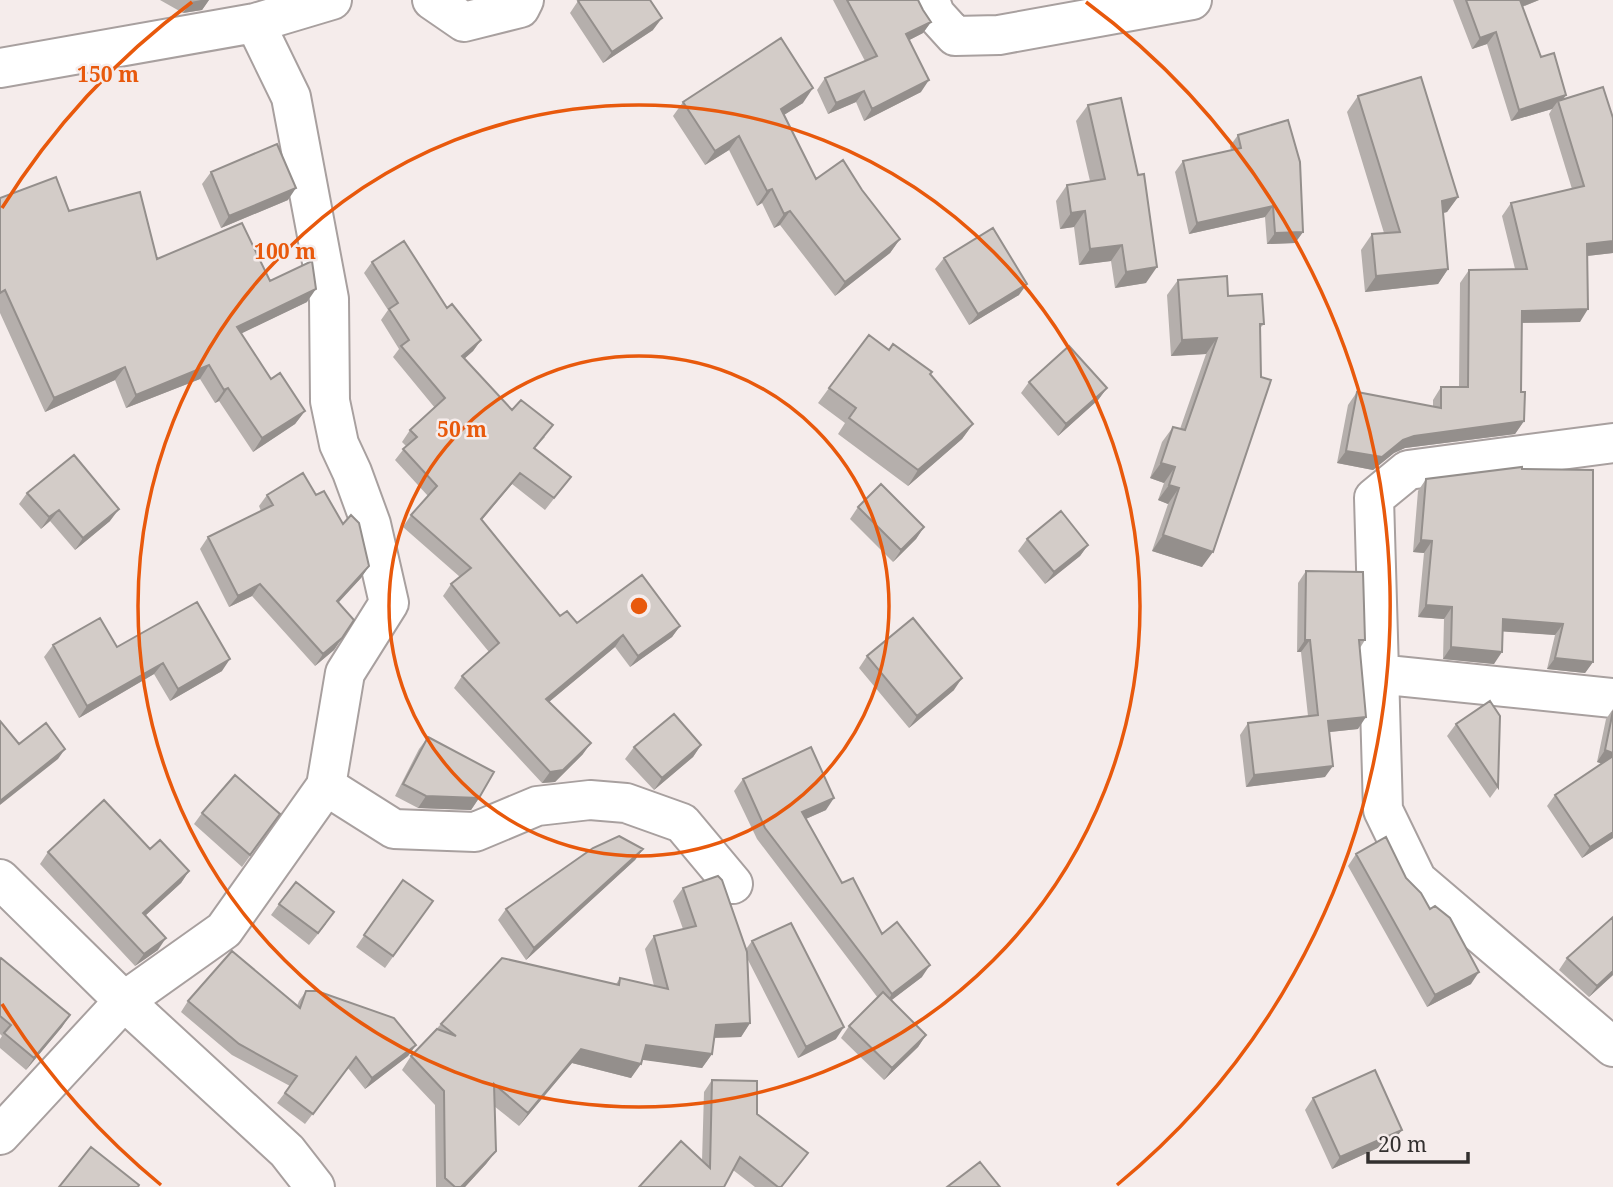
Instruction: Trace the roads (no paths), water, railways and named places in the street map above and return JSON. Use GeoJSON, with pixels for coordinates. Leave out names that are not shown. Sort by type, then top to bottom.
{"type":"FeatureCollection","features":[{"type":"Feature","properties":{"kind":"street"},"geometry":{"type":"LineString","coordinates":[[0,68],[255,23],[332,0]]}},
{"type":"Feature","properties":{"kind":"street"},"geometry":{"type":"LineString","coordinates":[[432,0],[464,22],[520,8],[524,0]]}},
{"type":"Feature","properties":{"kind":"street"},"geometry":{"type":"LineString","coordinates":[[930,0],[935,14],[955,36],[999,35],[1192,0]]}},
{"type":"Feature","properties":{"kind":"street"},"geometry":{"type":"LineString","coordinates":[[0,1135],[124,1001],[225,930],[326,786],[345,673],[389,603],[372,524],[339,444],[330,401],[329,299],[291,97],[255,23]]}},
{"type":"Feature","properties":{"kind":"street"},"geometry":{"type":"LineString","coordinates":[[1613,443],[1408,470],[1374,498],[1383,810],[1417,880],[1613,1047]]}},
{"type":"Feature","properties":{"kind":"street"},"geometry":{"type":"LineString","coordinates":[[1377,674],[1613,698]]}},
{"type":"Feature","properties":{"kind":"street"},"geometry":{"type":"LineString","coordinates":[[326,786],[394,830],[475,832],[537,806],[590,800],[626,803],[682,823],[733,884]]}},
{"type":"Feature","properties":{"kind":"street"},"geometry":{"type":"LineString","coordinates":[[0,880],[124,1001],[287,1151],[315,1187]]}}]}
